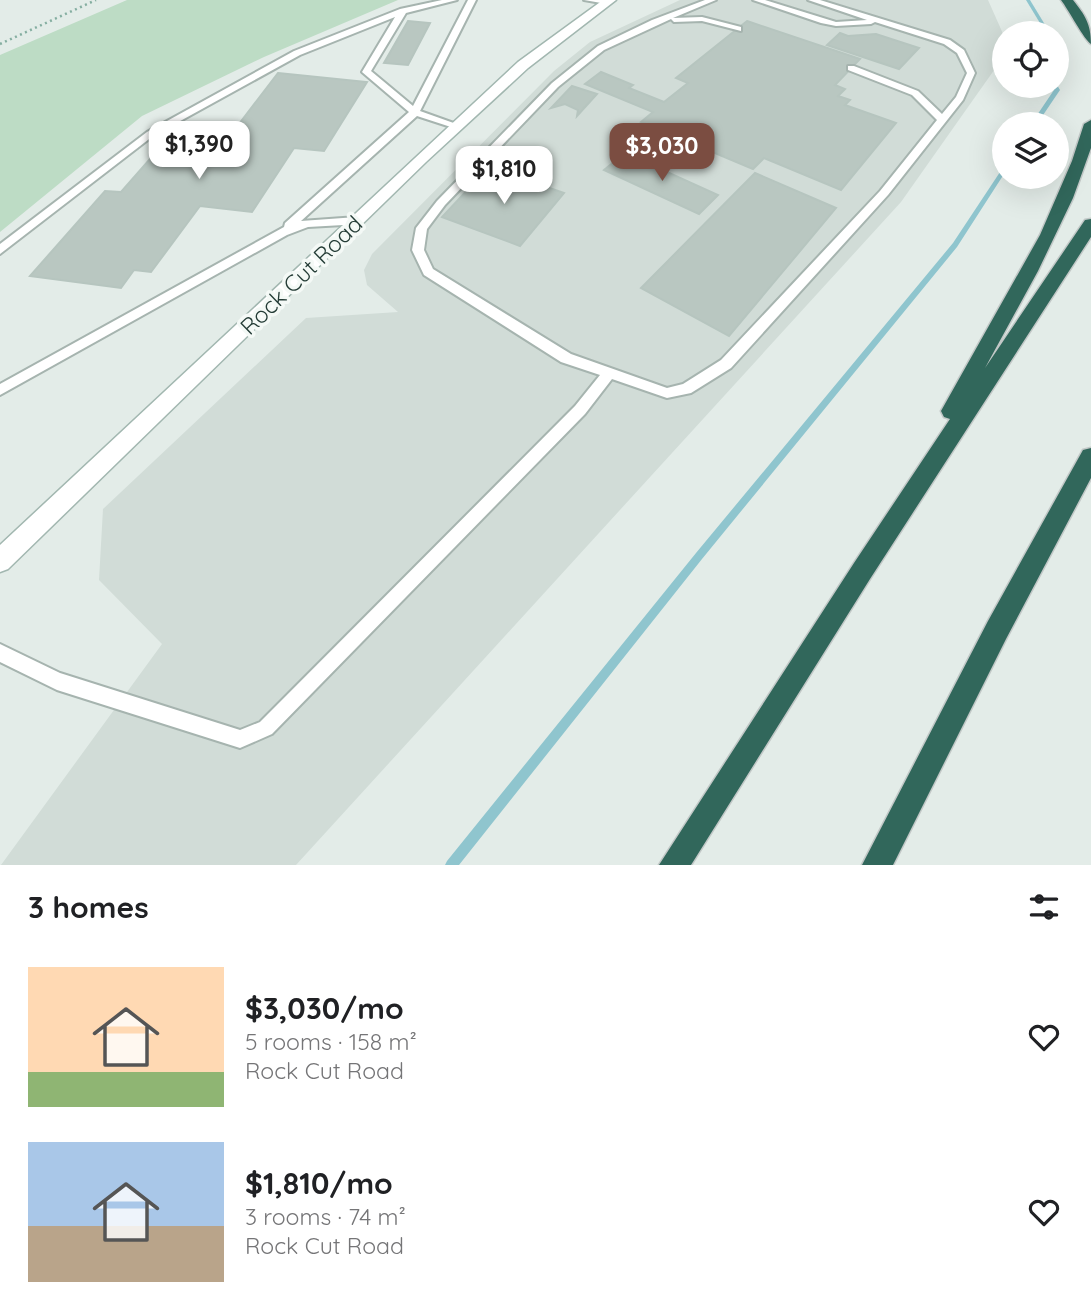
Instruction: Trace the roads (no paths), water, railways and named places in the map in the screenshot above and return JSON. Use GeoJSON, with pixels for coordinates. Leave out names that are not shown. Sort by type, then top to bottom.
{"type":"FeatureCollection","features":[{"type":"Feature","properties":{"kind":"highway"},"geometry":{"type":"LineString","coordinates":[[1067,0],[1080,16],[1091,40]]}},
{"type":"Feature","properties":{"kind":"highway"},"geometry":{"type":"LineString","coordinates":[[862,571],[1035,260],[1083,156],[1091,124]]}},
{"type":"Feature","properties":{"kind":"highway"},"geometry":{"type":"LineString","coordinates":[[674,865],[862,571],[1091,224]]}},
{"type":"Feature","properties":{"kind":"highway"},"geometry":{"type":"LineString","coordinates":[[877,865],[997,630],[1091,457]]}},
{"type":"Feature","properties":{"kind":"street","name":"Rock Cut Road"},"geometry":{"type":"LineString","coordinates":[[0,561],[523,65],[608,1]]}},
{"type":"Feature","properties":{"kind":"lane"},"geometry":{"type":"LineString","coordinates":[[0,250],[150,134],[297,53],[403,11],[453,0]]}},
{"type":"Feature","properties":{"kind":"lane"},"geometry":{"type":"LineString","coordinates":[[283,232],[415,112],[472,0]]}},
{"type":"Feature","properties":{"kind":"lane"},"geometry":{"type":"LineString","coordinates":[[588,0],[608,1]]}},
{"type":"Feature","properties":{"kind":"lane"},"geometry":{"type":"LineString","coordinates":[[712,0],[655,22],[601,48],[555,85],[441,202],[422,228],[418,250],[428,272],[566,358],[667,393],[686,390],[726,363],[884,193],[960,98],[971,73],[961,52],[947,43],[812,0]]}},
{"type":"Feature","properties":{"kind":"lane"},"geometry":{"type":"LineString","coordinates":[[757,0],[836,24],[880,21]]}},
{"type":"Feature","properties":{"kind":"lane"},"geometry":{"type":"LineString","coordinates":[[403,11],[366,72],[415,112],[457,127]]}},
{"type":"Feature","properties":{"kind":"lane"},"geometry":{"type":"LineString","coordinates":[[655,22],[690,18],[738,29]]}},
{"type":"Feature","properties":{"kind":"lane"},"geometry":{"type":"LineString","coordinates":[[851,68],[915,93],[942,120]]}},
{"type":"Feature","properties":{"kind":"lane"},"geometry":{"type":"LineString","coordinates":[[0,390],[283,232],[307,223],[357,221]]}},
{"type":"Feature","properties":{"kind":"lane"},"geometry":{"type":"LineString","coordinates":[[0,653],[57,681],[240,739],[267,728],[580,410],[610,373]]}},
{"type":"Feature","properties":{"kind":"waterway"},"geometry":{"type":"LineString","coordinates":[[1028,0],[1041,21]]}},
{"type":"Feature","properties":{"kind":"waterway"},"geometry":{"type":"LineString","coordinates":[[1042,112],[1052,98]]}},
{"type":"Feature","properties":{"kind":"waterway"},"geometry":{"type":"LineString","coordinates":[[451,865],[699,556],[955,245],[992,188]]}}]}
